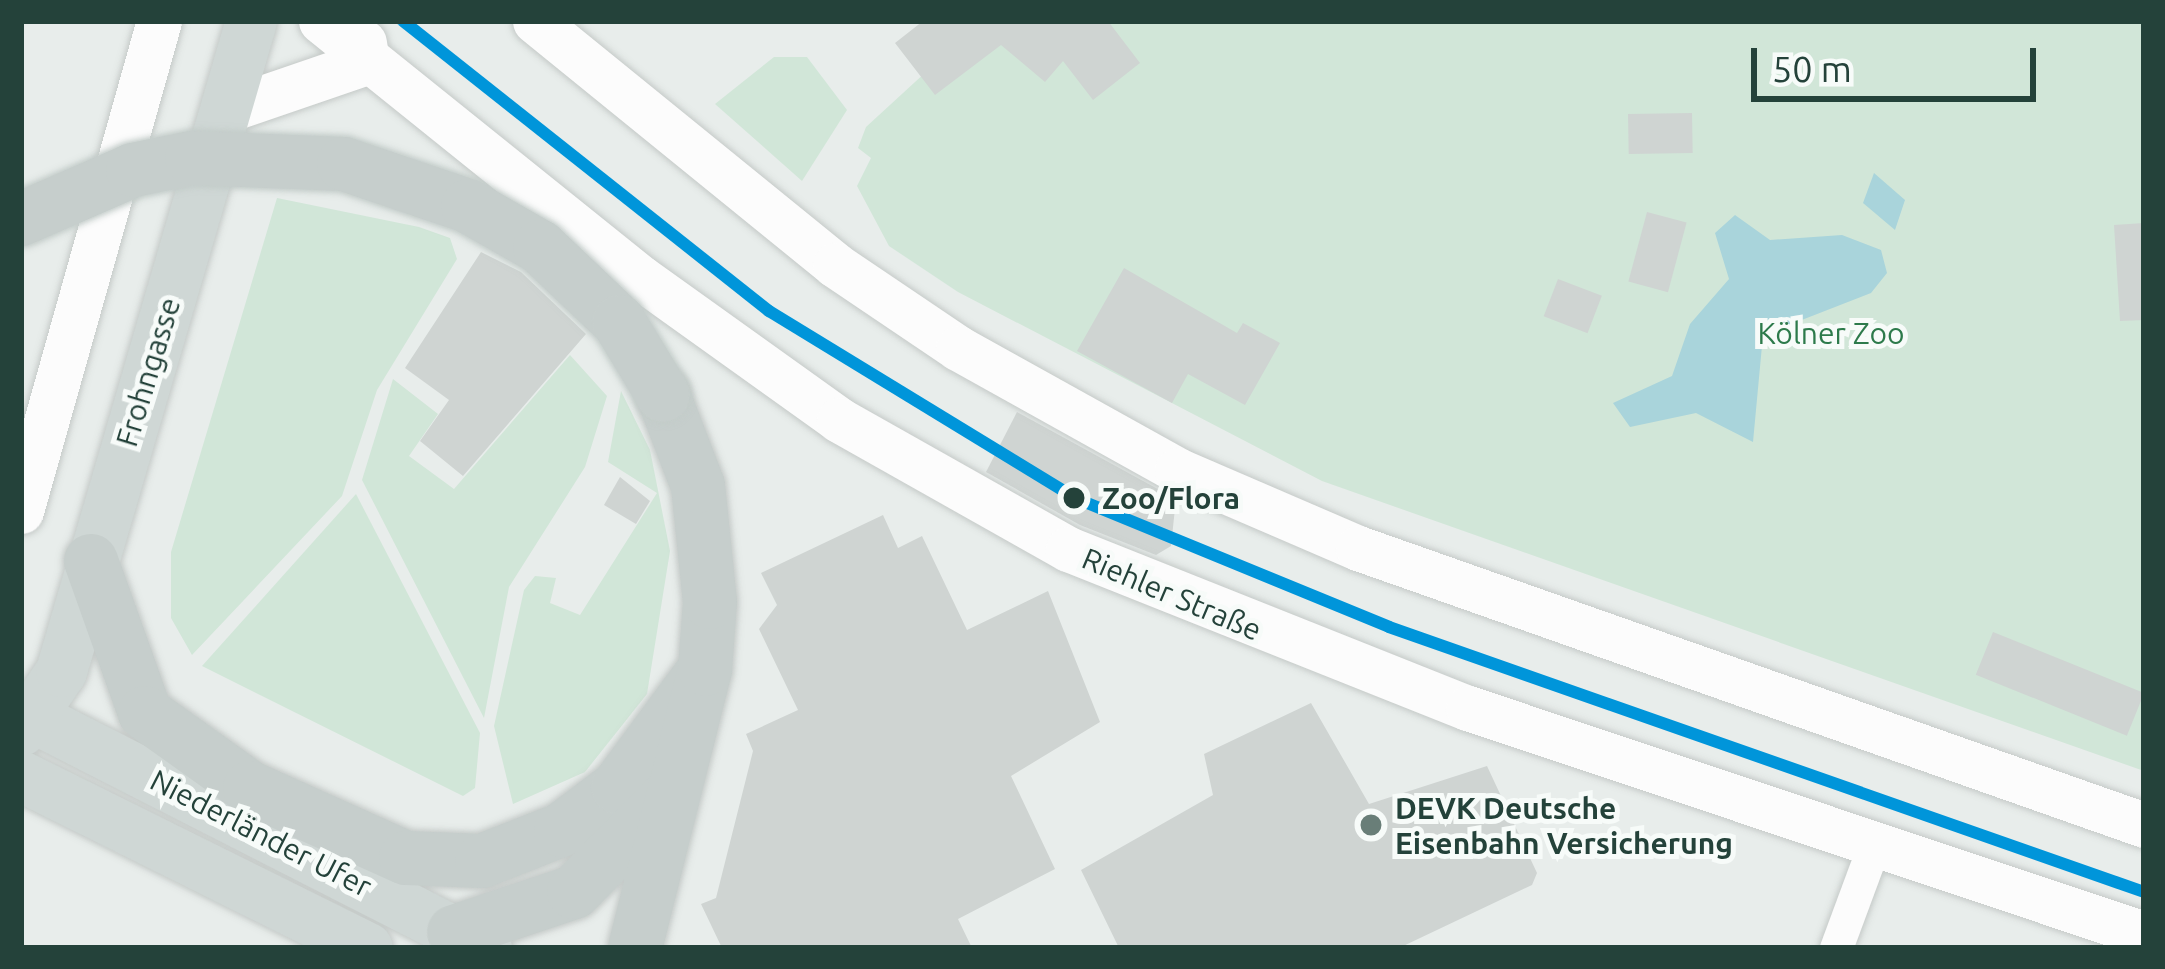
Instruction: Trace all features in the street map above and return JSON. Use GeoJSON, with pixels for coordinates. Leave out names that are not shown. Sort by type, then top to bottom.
{"type":"FeatureCollection","features":[{"type":"Feature","properties":{"kind":"highway"},"geometry":{"type":"LineString","coordinates":[[21,219],[192,158],[344,164],[468,206],[540,247],[619,322],[664,395],[707,545],[705,669],[634,948]]}},
{"type":"Feature","properties":{"kind":"highway"},"geometry":{"type":"LineString","coordinates":[[91,561],[145,713],[250,788],[406,858],[482,861],[580,819],[618,787],[705,669]]}},
{"type":"Feature","properties":{"kind":"highway"},"geometry":{"type":"LineString","coordinates":[[470,940],[574,892],[675,789]]}},
{"type":"Feature","properties":{"kind":"main road"},"geometry":{"type":"LineString","coordinates":[[21,511],[159,21]]}},
{"type":"Feature","properties":{"kind":"main road","name":"Frohngasse"},"geometry":{"type":"LineString","coordinates":[[26,720],[91,561],[250,21]]}},
{"type":"Feature","properties":{"kind":"main road","name":"Riehler Straße"},"geometry":{"type":"LineString","coordinates":[[321,21],[364,42],[839,421],[1052,541],[1237,625],[2144,934]]}},
{"type":"Feature","properties":{"kind":"main road"},"geometry":{"type":"LineString","coordinates":[[535,21],[868,288],[1178,470],[1358,548],[2144,825]]}},
{"type":"Feature","properties":{"kind":"main road"},"geometry":{"type":"LineString","coordinates":[[227,110],[364,42]]}},
{"type":"Feature","properties":{"kind":"main road","name":"Niederländer Ufer"},"geometry":{"type":"LineString","coordinates":[[26,720],[470,940]]}},
{"type":"Feature","properties":{"kind":"main road","name":"Niederländer Ufer"},"geometry":{"type":"LineString","coordinates":[[21,776],[367,948]]}},
{"type":"Feature","properties":{"kind":"street"},"geometry":{"type":"LineString","coordinates":[[1836,948],[1876,840]]}},
{"type":"Feature","properties":{"kind":"green space","name":"Kölner Zoo"},"geometry":{"type":"Polygon","coordinates":[[[938,21],[2144,21],[2144,771],[1322,481],[958,292],[889,246],[857,186],[871,158],[858,148],[866,127],[927,71],[938,21]]]}},
{"type":"Feature","properties":{"kind":"green space"},"geometry":{"type":"Polygon","coordinates":[[[774,57],[807,57],[847,110],[802,181],[715,104],[774,57]]]}},
{"type":"Feature","properties":{"kind":"green space"},"geometry":{"type":"Polygon","coordinates":[[[277,198],[419,227],[450,238],[457,259],[377,390],[342,496],[192,655],[171,618],[171,552],[277,198]]]}},
{"type":"Feature","properties":{"kind":"green space"},"geometry":{"type":"Polygon","coordinates":[[[570,355],[607,396],[585,467],[509,587],[484,718],[362,480],[393,379],[438,414],[409,456],[454,489],[570,355]]]}},
{"type":"Feature","properties":{"kind":"green space"},"geometry":{"type":"Polygon","coordinates":[[[621,391],[650,450],[670,551],[647,694],[585,772],[513,804],[494,726],[524,590],[535,576],[556,578],[550,603],[580,615],[657,493],[608,462],[621,391]]]}},
{"type":"Feature","properties":{"kind":"green space"},"geometry":{"type":"Polygon","coordinates":[[[356,494],[480,733],[475,788],[463,796],[202,666],[356,494]]]}},
{"type":"Feature","properties":{"kind":"water"},"geometry":{"type":"Polygon","coordinates":[[[1874,173],[1905,200],[1895,230],[1863,203],[1874,173]]]}},
{"type":"Feature","properties":{"kind":"water"},"geometry":{"type":"Polygon","coordinates":[[[1735,215],[1770,240],[1842,235],[1881,250],[1887,273],[1871,293],[1763,335],[1753,442],[1696,413],[1630,427],[1613,403],[1672,376],[1690,324],[1729,279],[1715,233],[1735,215]]]}},
{"type":"Feature","properties":{"kind":"building"},"geometry":{"type":"Polygon","coordinates":[[[923,21],[1108,21],[1140,63],[1093,100],[1063,61],[1045,82],[1001,45],[935,95],[895,43],[923,21]]]}},
{"type":"Feature","properties":{"kind":"building"},"geometry":{"type":"Polygon","coordinates":[[[1692,113],[1693,153],[1629,154],[1628,114],[1692,113]]]}},
{"type":"Feature","properties":{"kind":"building"},"geometry":{"type":"Polygon","coordinates":[[[1647,212],[1687,223],[1668,292],[1628,282],[1647,212]]]}},
{"type":"Feature","properties":{"kind":"building"},"geometry":{"type":"Polygon","coordinates":[[[2144,223],[2144,320],[2120,321],[2114,225],[2144,223]]]}},
{"type":"Feature","properties":{"kind":"building"},"geometry":{"type":"Polygon","coordinates":[[[481,252],[521,272],[586,334],[463,476],[420,441],[449,400],[405,368],[481,252]]]}},
{"type":"Feature","properties":{"kind":"building"},"geometry":{"type":"Polygon","coordinates":[[[1124,268],[1237,333],[1243,323],[1280,343],[1245,405],[1188,374],[1172,403],[1077,351],[1124,268]]]}},
{"type":"Feature","properties":{"kind":"building"},"geometry":{"type":"Polygon","coordinates":[[[1558,279],[1602,296],[1588,333],[1544,316],[1558,279]]]}},
{"type":"Feature","properties":{"kind":"building"},"geometry":{"type":"Polygon","coordinates":[[[1017,412],[1176,499],[1171,546],[1156,555],[1080,525],[986,472],[1017,412]]]}},
{"type":"Feature","properties":{"kind":"building"},"geometry":{"type":"Polygon","coordinates":[[[620,477],[650,501],[636,524],[604,505],[620,477]]]}},
{"type":"Feature","properties":{"kind":"building"},"geometry":{"type":"Polygon","coordinates":[[[883,515],[898,548],[922,536],[967,630],[1048,591],[1100,722],[1011,776],[1055,869],[958,919],[972,948],[722,948],[701,904],[716,898],[753,751],[746,734],[798,710],[759,629],[777,605],[761,573],[883,515]]]}},
{"type":"Feature","properties":{"kind":"building"},"geometry":{"type":"Polygon","coordinates":[[[1993,632],[2144,693],[2127,736],[1976,675],[1993,632]]]}},
{"type":"Feature","properties":{"kind":"building","name":"DEVK Deutsche Eisenbahn Versicherung"},"geometry":{"type":"Polygon","coordinates":[[[1311,703],[1369,804],[1487,766],[1537,873],[1532,885],[1399,948],[1119,948],[1081,870],[1213,795],[1204,754],[1311,703]]]}},
{"type":"Feature","properties":{"kind":"transit line"},"geometry":{"type":"LineString","coordinates":[[403,21],[769,311],[1075,498],[1389,627],[2144,892]]}},
{"type":"Feature","properties":{"kind":"place","name":"Zoo/Flora"},"geometry":{"type":"Point","coordinates":[1074,498]}},
{"type":"Feature","properties":{"kind":"place","name":"DEVK Deutsche Eisenbahn Versicherung"},"geometry":{"type":"Point","coordinates":[1371,825]}}]}
